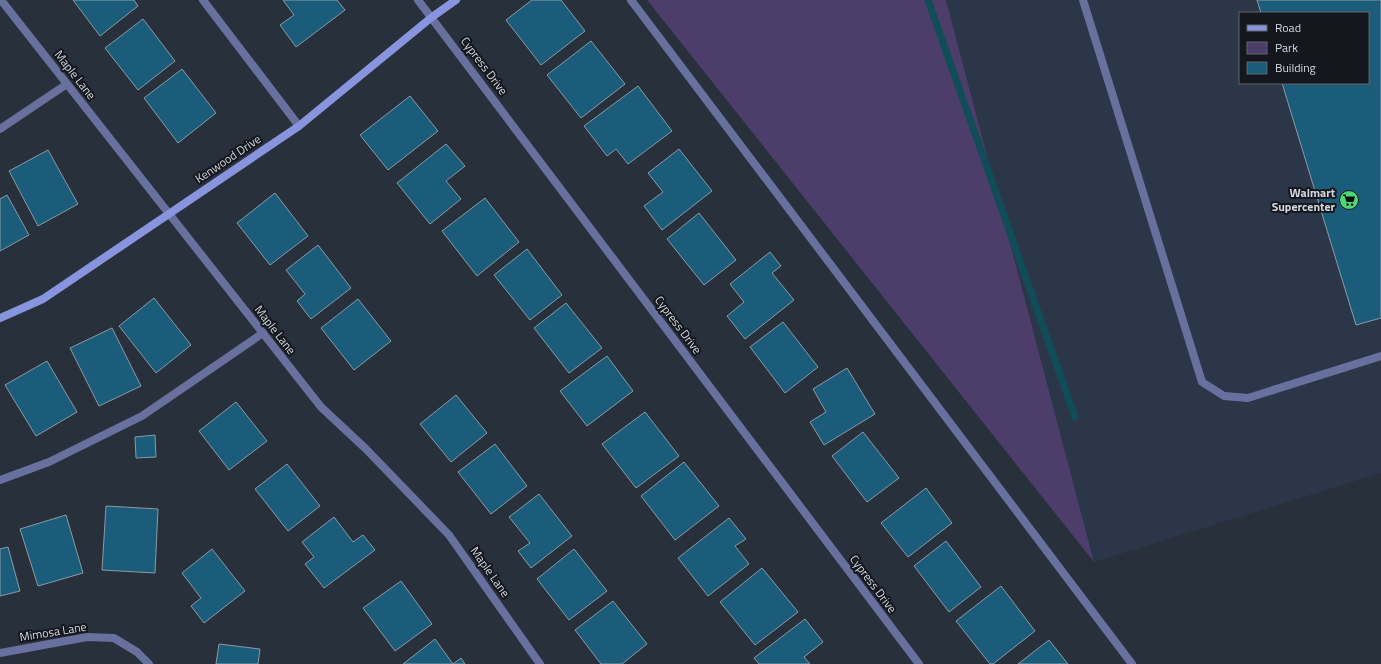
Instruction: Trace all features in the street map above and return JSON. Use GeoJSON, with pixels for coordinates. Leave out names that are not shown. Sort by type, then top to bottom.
{"type":"FeatureCollection","features":[{"type":"Feature","properties":{"kind":"street","name":"Maple Lane"},"geometry":{"type":"LineString","coordinates":[[1,0],[321,407],[366,449],[450,535],[540,664]]}},
{"type":"Feature","properties":{"kind":"street"},"geometry":{"type":"LineString","coordinates":[[203,0],[299,126]]}},
{"type":"Feature","properties":{"kind":"street","name":"Cypress Drive"},"geometry":{"type":"LineString","coordinates":[[418,0],[919,664]]}},
{"type":"Feature","properties":{"kind":"street","name":"Kenwood Drive"},"geometry":{"type":"LineString","coordinates":[[0,318],[43,299],[299,126],[432,17],[456,0]]}},
{"type":"Feature","properties":{"kind":"street"},"geometry":{"type":"LineString","coordinates":[[631,0],[1132,664]]}},
{"type":"Feature","properties":{"kind":"street"},"geometry":{"type":"LineString","coordinates":[[1082,0],[1202,382],[1224,396],[1248,398],[1381,356]]}},
{"type":"Feature","properties":{"kind":"street"},"geometry":{"type":"LineString","coordinates":[[0,129],[67,84]]}},
{"type":"Feature","properties":{"kind":"street"},"geometry":{"type":"LineString","coordinates":[[0,480],[49,462],[142,416],[263,333]]}},
{"type":"Feature","properties":{"kind":"street","name":"Mimosa Lane"},"geometry":{"type":"LineString","coordinates":[[0,653],[88,637],[114,638],[137,652],[149,664]]}},
{"type":"Feature","properties":{"kind":"shaded area"},"geometry":{"type":"Polygon","coordinates":[[[946,0],[1381,0],[1381,473],[1094,562],[946,0]]]}},
{"type":"Feature","properties":{"kind":"green space"},"geometry":{"type":"Polygon","coordinates":[[[647,0],[946,0],[1094,562],[647,0]]]}},
{"type":"Feature","properties":{"kind":"building"},"geometry":{"type":"Polygon","coordinates":[[[73,0],[134,0],[138,6],[100,36],[73,0]]]}},
{"type":"Feature","properties":{"kind":"building"},"geometry":{"type":"Polygon","coordinates":[[[283,0],[337,0],[345,10],[296,47],[280,25],[294,15],[283,0]]]}},
{"type":"Feature","properties":{"kind":"building"},"geometry":{"type":"Polygon","coordinates":[[[532,0],[561,0],[585,31],[541,65],[506,20],[532,0]]]}},
{"type":"Feature","properties":{"kind":"building","name":"Walmart Supercenter"},"geometry":{"type":"Polygon","coordinates":[[[1257,0],[1381,0],[1381,318],[1356,325],[1282,84],[1369,84],[1369,12],[1261,12],[1257,0]]]}},
{"type":"Feature","properties":{"kind":"building"},"geometry":{"type":"Polygon","coordinates":[[[143,19],[175,61],[138,90],[105,48],[143,19]]]}},
{"type":"Feature","properties":{"kind":"building"},"geometry":{"type":"Polygon","coordinates":[[[591,41],[625,84],[581,118],[547,75],[591,41]]]}},
{"type":"Feature","properties":{"kind":"building"},"geometry":{"type":"Polygon","coordinates":[[[182,69],[216,113],[178,143],[144,98],[182,69]]]}},
{"type":"Feature","properties":{"kind":"building"},"geometry":{"type":"Polygon","coordinates":[[[638,86],[672,131],[628,164],[616,149],[607,156],[584,126],[638,86]]]}},
{"type":"Feature","properties":{"kind":"building"},"geometry":{"type":"Polygon","coordinates":[[[410,96],[438,131],[388,170],[360,135],[410,96]]]}},
{"type":"Feature","properties":{"kind":"building"},"geometry":{"type":"Polygon","coordinates":[[[446,144],[465,166],[446,181],[461,199],[430,224],[397,183],[446,144]]]}},
{"type":"Feature","properties":{"kind":"building"},"geometry":{"type":"Polygon","coordinates":[[[679,149],[712,191],[662,230],[644,206],[663,192],[648,173],[679,149]]]}},
{"type":"Feature","properties":{"kind":"building"},"geometry":{"type":"Polygon","coordinates":[[[48,150],[78,204],[38,226],[9,171],[48,150]]]}},
{"type":"Feature","properties":{"kind":"building"},"geometry":{"type":"Polygon","coordinates":[[[275,193],[308,236],[270,265],[237,223],[275,193]]]}},
{"type":"Feature","properties":{"kind":"building"},"geometry":{"type":"Polygon","coordinates":[[[7,195],[29,235],[0,251],[0,199],[7,195]]]}},
{"type":"Feature","properties":{"kind":"building"},"geometry":{"type":"Polygon","coordinates":[[[485,198],[519,242],[477,276],[442,231],[485,198]]]}},
{"type":"Feature","properties":{"kind":"building"},"geometry":{"type":"Polygon","coordinates":[[[699,213],[736,260],[704,285],[667,239],[699,213]]]}},
{"type":"Feature","properties":{"kind":"building"},"geometry":{"type":"Polygon","coordinates":[[[318,245],[351,288],[311,319],[297,301],[305,294],[286,270],[318,245]]]}},
{"type":"Feature","properties":{"kind":"building"},"geometry":{"type":"Polygon","coordinates":[[[527,249],[562,295],[530,320],[494,275],[527,249]]]}},
{"type":"Feature","properties":{"kind":"building"},"geometry":{"type":"Polygon","coordinates":[[[770,252],[781,266],[772,273],[794,300],[745,339],[727,316],[744,302],[730,284],[770,252]]]}},
{"type":"Feature","properties":{"kind":"building"},"geometry":{"type":"Polygon","coordinates":[[[154,298],[191,345],[156,373],[119,326],[154,298]]]}},
{"type":"Feature","properties":{"kind":"building"},"geometry":{"type":"Polygon","coordinates":[[[358,299],[391,341],[354,370],[321,328],[358,299]]]}},
{"type":"Feature","properties":{"kind":"building"},"geometry":{"type":"Polygon","coordinates":[[[566,303],[602,348],[569,373],[534,328],[566,303]]]}},
{"type":"Feature","properties":{"kind":"building"},"geometry":{"type":"Polygon","coordinates":[[[783,322],[818,367],[785,393],[750,347],[783,322]]]}},
{"type":"Feature","properties":{"kind":"building"},"geometry":{"type":"Polygon","coordinates":[[[112,328],[141,386],[99,406],[70,348],[112,328]]]}},
{"type":"Feature","properties":{"kind":"building"},"geometry":{"type":"Polygon","coordinates":[[[607,356],[633,391],[587,426],[560,391],[607,356]]]}},
{"type":"Feature","properties":{"kind":"building"},"geometry":{"type":"Polygon","coordinates":[[[47,361],[77,412],[36,436],[5,385],[47,361]]]}},
{"type":"Feature","properties":{"kind":"building"},"geometry":{"type":"Polygon","coordinates":[[[847,368],[875,414],[824,445],[810,422],[826,412],[813,389],[847,368]]]}},
{"type":"Feature","properties":{"kind":"building"},"geometry":{"type":"Polygon","coordinates":[[[456,395],[487,433],[451,462],[420,424],[456,395]]]}},
{"type":"Feature","properties":{"kind":"building"},"geometry":{"type":"Polygon","coordinates":[[[236,402],[267,441],[229,470],[199,431],[236,402]]]}},
{"type":"Feature","properties":{"kind":"building"},"geometry":{"type":"Polygon","coordinates":[[[645,412],[679,456],[636,488],[602,444],[645,412]]]}},
{"type":"Feature","properties":{"kind":"building"},"geometry":{"type":"Polygon","coordinates":[[[863,432],[899,478],[867,502],[832,456],[863,432]]]}},
{"type":"Feature","properties":{"kind":"building"},"geometry":{"type":"Polygon","coordinates":[[[155,435],[156,457],[136,458],[135,437],[155,435]]]}},
{"type":"Feature","properties":{"kind":"building"},"geometry":{"type":"Polygon","coordinates":[[[495,444],[527,486],[491,514],[458,472],[495,444]]]}},
{"type":"Feature","properties":{"kind":"building"},"geometry":{"type":"Polygon","coordinates":[[[684,462],[719,506],[675,540],[641,496],[684,462]]]}},
{"type":"Feature","properties":{"kind":"building"},"geometry":{"type":"Polygon","coordinates":[[[287,464],[320,506],[288,531],[255,489],[287,464]]]}},
{"type":"Feature","properties":{"kind":"building"},"geometry":{"type":"Polygon","coordinates":[[[926,488],[952,523],[908,557],[881,523],[926,488]]]}},
{"type":"Feature","properties":{"kind":"building"},"geometry":{"type":"Polygon","coordinates":[[[539,494],[572,536],[531,568],[518,551],[530,543],[509,517],[539,494]]]}},
{"type":"Feature","properties":{"kind":"building"},"geometry":{"type":"Polygon","coordinates":[[[106,506],[158,509],[155,573],[102,570],[106,506]]]}},
{"type":"Feature","properties":{"kind":"building"},"geometry":{"type":"Polygon","coordinates":[[[66,515],[83,573],[38,586],[20,529],[66,515]]]}},
{"type":"Feature","properties":{"kind":"building"},"geometry":{"type":"Polygon","coordinates":[[[334,517],[353,542],[363,535],[375,550],[324,588],[305,564],[314,557],[302,542],[334,517]]]}},
{"type":"Feature","properties":{"kind":"building"},"geometry":{"type":"Polygon","coordinates":[[[729,518],[746,539],[735,546],[749,564],[708,596],[678,558],[729,518]]]}},
{"type":"Feature","properties":{"kind":"building"},"geometry":{"type":"Polygon","coordinates":[[[946,541],[981,587],[949,612],[914,566],[946,541]]]}},
{"type":"Feature","properties":{"kind":"building"},"geometry":{"type":"Polygon","coordinates":[[[8,547],[20,591],[0,596],[0,549],[8,547]]]}},
{"type":"Feature","properties":{"kind":"building"},"geometry":{"type":"Polygon","coordinates":[[[212,549],[245,591],[204,623],[191,606],[201,598],[182,573],[212,549]]]}},
{"type":"Feature","properties":{"kind":"building"},"geometry":{"type":"Polygon","coordinates":[[[574,549],[607,591],[569,620],[537,579],[574,549]]]}},
{"type":"Feature","properties":{"kind":"building"},"geometry":{"type":"Polygon","coordinates":[[[762,568],[798,612],[755,645],[720,602],[762,568]]]}},
{"type":"Feature","properties":{"kind":"building"},"geometry":{"type":"Polygon","coordinates":[[[401,581],[432,624],[395,651],[363,608],[401,581]]]}},
{"type":"Feature","properties":{"kind":"building"},"geometry":{"type":"Polygon","coordinates":[[[1001,586],[1035,631],[993,664],[990,664],[956,621],[1001,586]]]}},
{"type":"Feature","properties":{"kind":"building"},"geometry":{"type":"Polygon","coordinates":[[[613,601],[647,644],[622,664],[601,664],[575,630],[613,601]]]}},
{"type":"Feature","properties":{"kind":"building"},"geometry":{"type":"Polygon","coordinates":[[[805,619],[823,642],[804,657],[810,664],[759,664],[754,658],[805,619]]]}},
{"type":"Feature","properties":{"kind":"building"},"geometry":{"type":"Polygon","coordinates":[[[435,639],[453,664],[403,664],[435,639]]]}},
{"type":"Feature","properties":{"kind":"building"},"geometry":{"type":"Polygon","coordinates":[[[1049,640],[1068,664],[1018,664],[1049,640]]]}},
{"type":"Feature","properties":{"kind":"building"},"geometry":{"type":"Polygon","coordinates":[[[219,644],[260,649],[258,664],[216,664],[219,644]]]}},
{"type":"Feature","properties":{"kind":"building"},"geometry":{"type":"Polygon","coordinates":[[[461,658],[465,664],[453,664],[461,658]]]}},
{"type":"Feature","properties":{"kind":"waterway"},"geometry":{"type":"LineString","coordinates":[[928,0],[1075,417]]}},
{"type":"Feature","properties":{"kind":"place","name":"Walmart Supercenter"},"geometry":{"type":"Point","coordinates":[1349,200]}}]}
